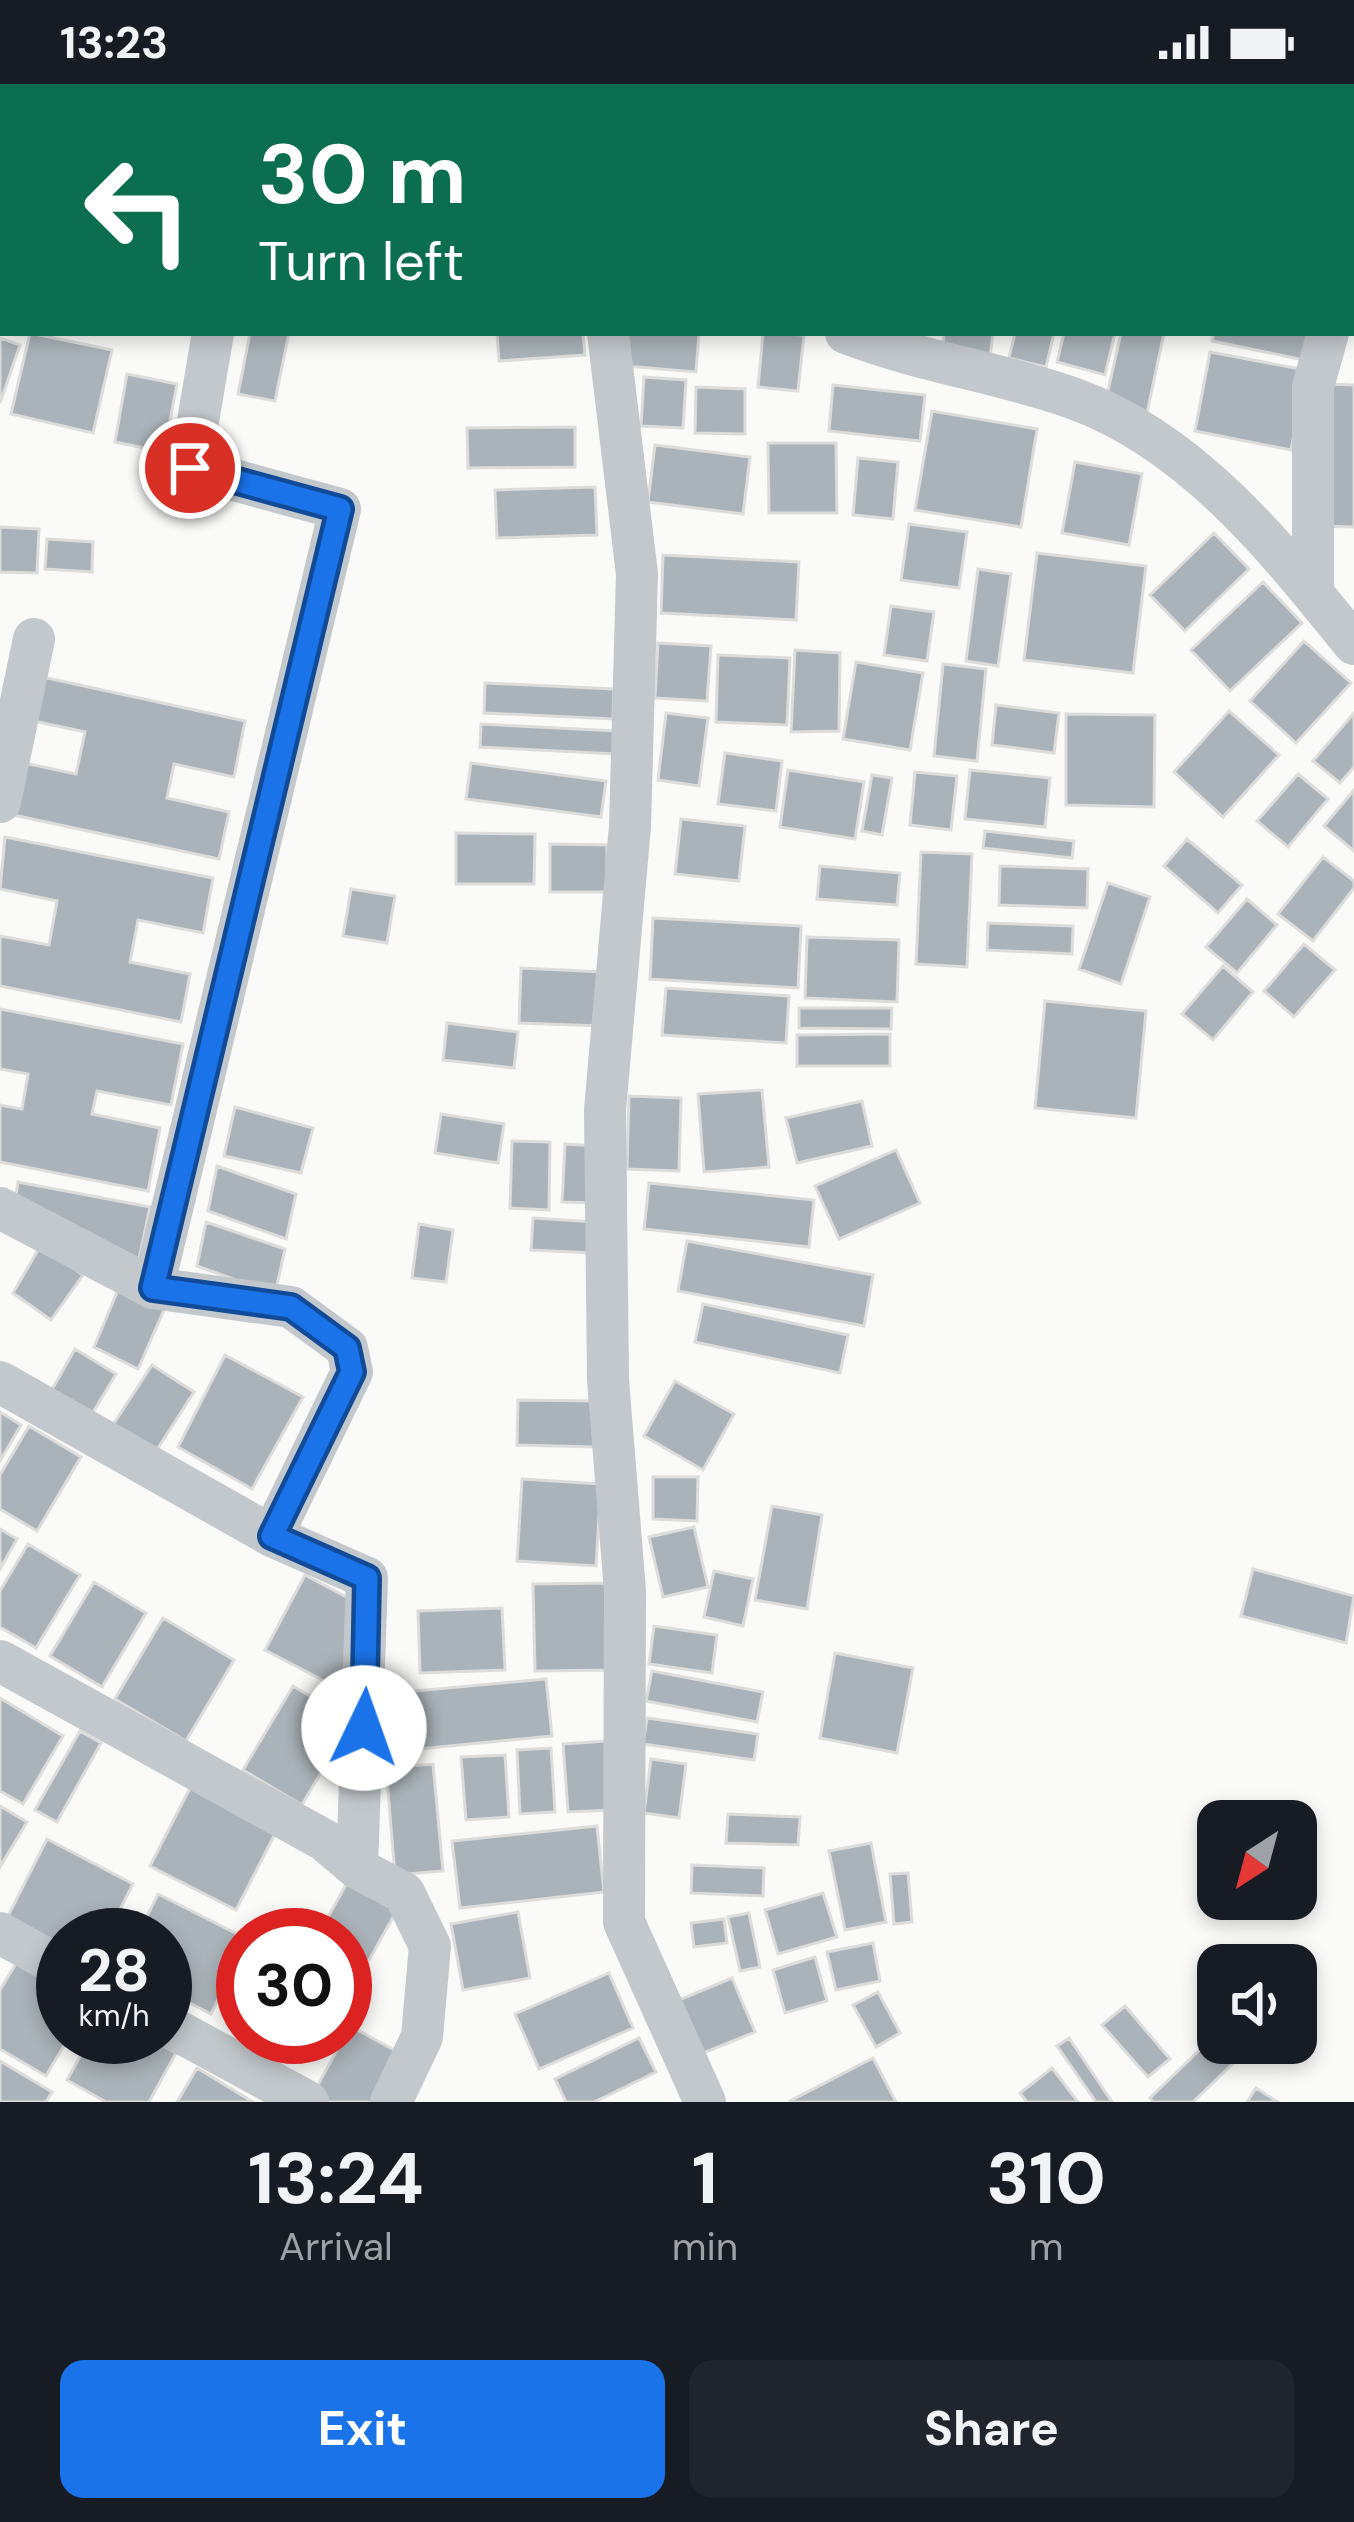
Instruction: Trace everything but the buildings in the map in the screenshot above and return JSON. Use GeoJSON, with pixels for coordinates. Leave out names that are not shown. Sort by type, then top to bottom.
{"type":"FeatureCollection","features":[{"type":"Feature","properties":{"kind":"street"},"geometry":{"type":"LineString","coordinates":[[153,1288],[340,509],[190,468],[212,336]]}},
{"type":"Feature","properties":{"kind":"street"},"geometry":{"type":"LineString","coordinates":[[608,336],[637,574],[630,826],[605,1110],[608,1380],[625,1591],[624,1922],[705,2102]]}},
{"type":"Feature","properties":{"kind":"street"},"geometry":{"type":"LineString","coordinates":[[854,336],[909,358],[1076,399],[1146,437],[1226,495],[1354,644]]}},
{"type":"Feature","properties":{"kind":"street"},"geometry":{"type":"LineString","coordinates":[[1313,593],[1313,387],[1327,336]]}},
{"type":"Feature","properties":{"kind":"street"},"geometry":{"type":"LineString","coordinates":[[0,802],[34,639]]}},
{"type":"Feature","properties":{"kind":"street"},"geometry":{"type":"LineString","coordinates":[[0,1208],[153,1288],[291,1307],[347,1348],[352,1372],[272,1536]]}},
{"type":"Feature","properties":{"kind":"street"},"geometry":{"type":"LineString","coordinates":[[0,1382],[272,1536],[367,1578],[371,1589],[358,1868]]}},
{"type":"Feature","properties":{"kind":"street"},"geometry":{"type":"LineString","coordinates":[[0,1661],[324,1840],[358,1868],[404,1892],[430,1946],[431,1978],[422,2037],[391,2102]]}},
{"type":"Feature","properties":{"kind":"street"},"geometry":{"type":"LineString","coordinates":[[0,1933],[36,1952]]}},
{"type":"Feature","properties":{"kind":"street"},"geometry":{"type":"LineString","coordinates":[[192,2039],[308,2102]]}},
{"type":"Feature","properties":{"kind":"route"},"geometry":{"type":"LineString","coordinates":[[190,468],[340,509],[153,1288],[291,1307],[347,1348],[352,1372],[272,1536],[367,1578],[371,1589],[364,1728]]}}]}
